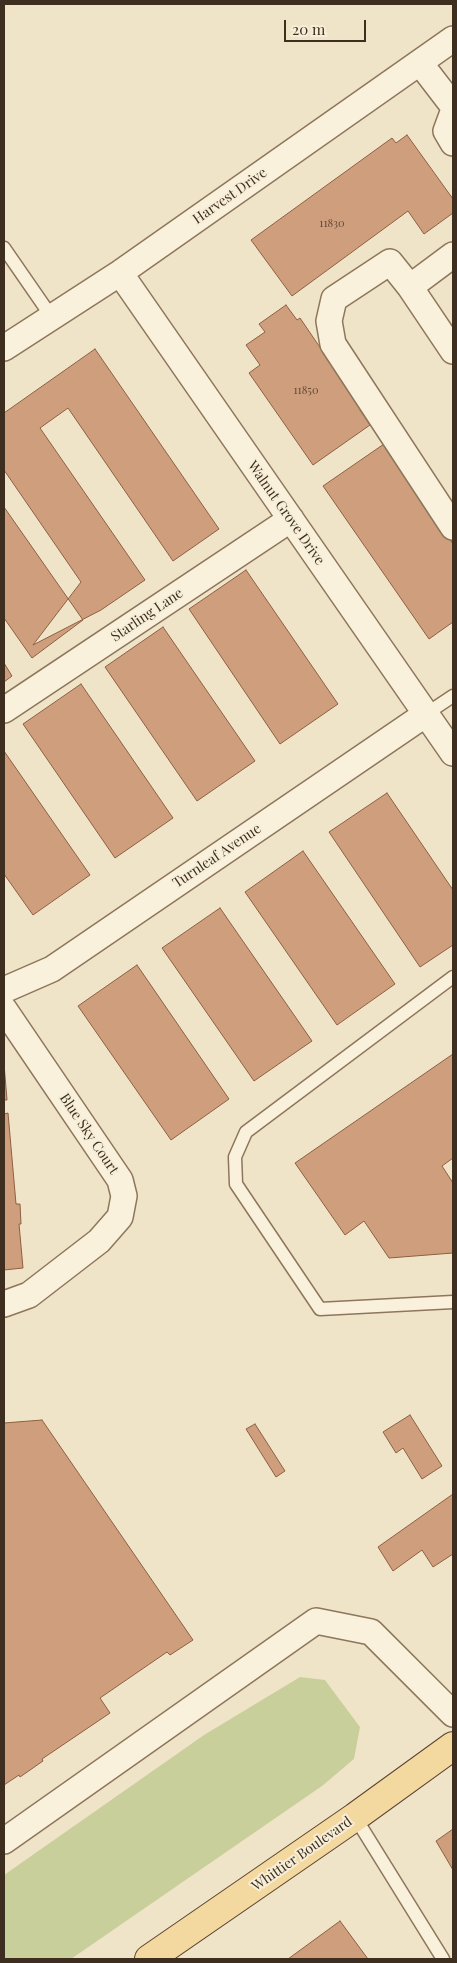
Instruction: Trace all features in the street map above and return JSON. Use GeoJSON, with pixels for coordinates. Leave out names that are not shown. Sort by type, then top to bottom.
{"type":"FeatureCollection","features":[{"type":"Feature","properties":{"kind":"main road","name":"Whittier Boulevard"},"geometry":{"type":"LineString","coordinates":[[149,1959],[355,1817],[453,1746]]}},
{"type":"Feature","properties":{"kind":"street","name":"Harvest Drive"},"geometry":{"type":"LineString","coordinates":[[4,348],[120,272],[453,39]]}},
{"type":"Feature","properties":{"kind":"street"},"geometry":{"type":"LineString","coordinates":[[420,63],[453,106]]}},
{"type":"Feature","properties":{"kind":"street"},"geometry":{"type":"LineString","coordinates":[[453,112],[446,131],[453,142]]}},
{"type":"Feature","properties":{"kind":"street"},"geometry":{"type":"LineString","coordinates":[[410,287],[453,255]]}},
{"type":"Feature","properties":{"kind":"street"},"geometry":{"type":"LineString","coordinates":[[453,351],[410,287],[390,262],[334,299],[328,321],[333,344],[453,527]]}},
{"type":"Feature","properties":{"kind":"street","name":"Walnut Grove Drive"},"geometry":{"type":"LineString","coordinates":[[120,272],[453,753]]}},
{"type":"Feature","properties":{"kind":"street","name":"Starling Lane"},"geometry":{"type":"LineString","coordinates":[[4,710],[291,519]]}},
{"type":"Feature","properties":{"kind":"street","name":"Turnleaf Avenue"},"geometry":{"type":"LineString","coordinates":[[6,991],[52,969],[426,714]]}},
{"type":"Feature","properties":{"kind":"street","name":"Blue Sky Court"},"geometry":{"type":"LineString","coordinates":[[4,1304],[30,1295],[99,1241],[120,1217],[124,1196],[120,1180],[6,991]]}},
{"type":"Feature","properties":{"kind":"street"},"geometry":{"type":"LineString","coordinates":[[4,1841],[316,1621],[371,1632],[453,1714]]}},
{"type":"Feature","properties":{"kind":"lane"},"geometry":{"type":"LineString","coordinates":[[4,248],[51,316]]}},
{"type":"Feature","properties":{"kind":"lane"},"geometry":{"type":"LineString","coordinates":[[426,714],[453,696]]}},
{"type":"Feature","properties":{"kind":"lane"},"geometry":{"type":"LineString","coordinates":[[453,977],[246,1132],[235,1157],[236,1184],[320,1309],[453,1302]]}},
{"type":"Feature","properties":{"kind":"lane"},"geometry":{"type":"LineString","coordinates":[[355,1817],[443,1959]]}},
{"type":"Feature","properties":{"kind":"green space"},"geometry":{"type":"Polygon","coordinates":[[[300,1677],[325,1680],[360,1727],[354,1759],[322,1786],[71,1959],[4,1959],[4,1875],[204,1735],[300,1677]]]}},
{"type":"Feature","properties":{"kind":"building"},"geometry":{"type":"Polygon","coordinates":[[[407,135],[453,199],[453,213],[424,234],[408,211],[292,296],[251,240],[392,138],[396,143],[407,135]]]}},
{"type":"Feature","properties":{"kind":"building"},"geometry":{"type":"Polygon","coordinates":[[[286,305],[297,320],[300,318],[362,409],[360,410],[370,425],[313,465],[249,373],[260,365],[246,345],[265,332],[259,324],[286,305]]]}},
{"type":"Feature","properties":{"kind":"building"},"geometry":{"type":"Polygon","coordinates":[[[95,349],[219,529],[173,561],[68,408],[40,428],[145,580],[101,610],[33,645],[81,582],[4,470],[4,413],[95,349]]]}},
{"type":"Feature","properties":{"kind":"building"},"geometry":{"type":"Polygon","coordinates":[[[384,444],[453,544],[453,622],[429,639],[323,486],[384,444]]]}},
{"type":"Feature","properties":{"kind":"building"},"geometry":{"type":"Polygon","coordinates":[[[4,507],[83,620],[32,658],[4,618],[4,507]]]}},
{"type":"Feature","properties":{"kind":"building"},"geometry":{"type":"Polygon","coordinates":[[[246,570],[338,704],[280,744],[189,609],[246,570]]]}},
{"type":"Feature","properties":{"kind":"building"},"geometry":{"type":"Polygon","coordinates":[[[163,627],[255,761],[197,801],[105,667],[163,627]]]}},
{"type":"Feature","properties":{"kind":"building"},"geometry":{"type":"Polygon","coordinates":[[[4,663],[12,676],[4,682],[4,663]]]}},
{"type":"Feature","properties":{"kind":"building"},"geometry":{"type":"Polygon","coordinates":[[[81,684],[173,818],[115,858],[23,724],[81,684]]]}},
{"type":"Feature","properties":{"kind":"building"},"geometry":{"type":"Polygon","coordinates":[[[4,751],[90,875],[33,915],[4,874],[4,751]]]}},
{"type":"Feature","properties":{"kind":"building"},"geometry":{"type":"Polygon","coordinates":[[[387,793],[453,890],[453,945],[420,967],[329,832],[387,793]]]}},
{"type":"Feature","properties":{"kind":"building"},"geometry":{"type":"Polygon","coordinates":[[[303,851],[395,984],[337,1025],[245,892],[303,851]]]}},
{"type":"Feature","properties":{"kind":"building"},"geometry":{"type":"Polygon","coordinates":[[[220,908],[312,1041],[254,1081],[162,948],[220,908]]]}},
{"type":"Feature","properties":{"kind":"building"},"geometry":{"type":"Polygon","coordinates":[[[137,965],[229,1099],[171,1140],[78,1006],[137,965]]]}},
{"type":"Feature","properties":{"kind":"building"},"geometry":{"type":"Polygon","coordinates":[[[453,1054],[453,1158],[442,1166],[453,1183],[453,1253],[389,1258],[364,1221],[345,1235],[295,1163],[453,1054]]]}},
{"type":"Feature","properties":{"kind":"building"},"geometry":{"type":"Polygon","coordinates":[[[4,1064],[7,1100],[4,1100],[4,1064]]]}},
{"type":"Feature","properties":{"kind":"building"},"geometry":{"type":"Polygon","coordinates":[[[8,1113],[16,1204],[20,1204],[21,1224],[19,1224],[23,1268],[4,1270],[4,1114],[8,1113]]]}},
{"type":"Feature","properties":{"kind":"building"},"geometry":{"type":"Polygon","coordinates":[[[410,1415],[442,1466],[422,1479],[403,1448],[396,1453],[383,1432],[410,1415]]]}},
{"type":"Feature","properties":{"kind":"building"},"geometry":{"type":"Polygon","coordinates":[[[42,1420],[193,1640],[170,1655],[167,1652],[100,1698],[110,1713],[42,1759],[43,1761],[20,1777],[19,1775],[4,1785],[4,1423],[42,1420]]]}},
{"type":"Feature","properties":{"kind":"building"},"geometry":{"type":"Polygon","coordinates":[[[255,1424],[285,1471],[276,1477],[246,1429],[255,1424]]]}},
{"type":"Feature","properties":{"kind":"building"},"geometry":{"type":"Polygon","coordinates":[[[453,1494],[453,1554],[433,1567],[422,1550],[393,1571],[378,1547],[453,1494]]]}},
{"type":"Feature","properties":{"kind":"building"},"geometry":{"type":"Polygon","coordinates":[[[453,1829],[453,1870],[436,1841],[453,1829]]]}},
{"type":"Feature","properties":{"kind":"building"},"geometry":{"type":"Polygon","coordinates":[[[340,1921],[368,1959],[288,1959],[340,1921]]]}}]}
